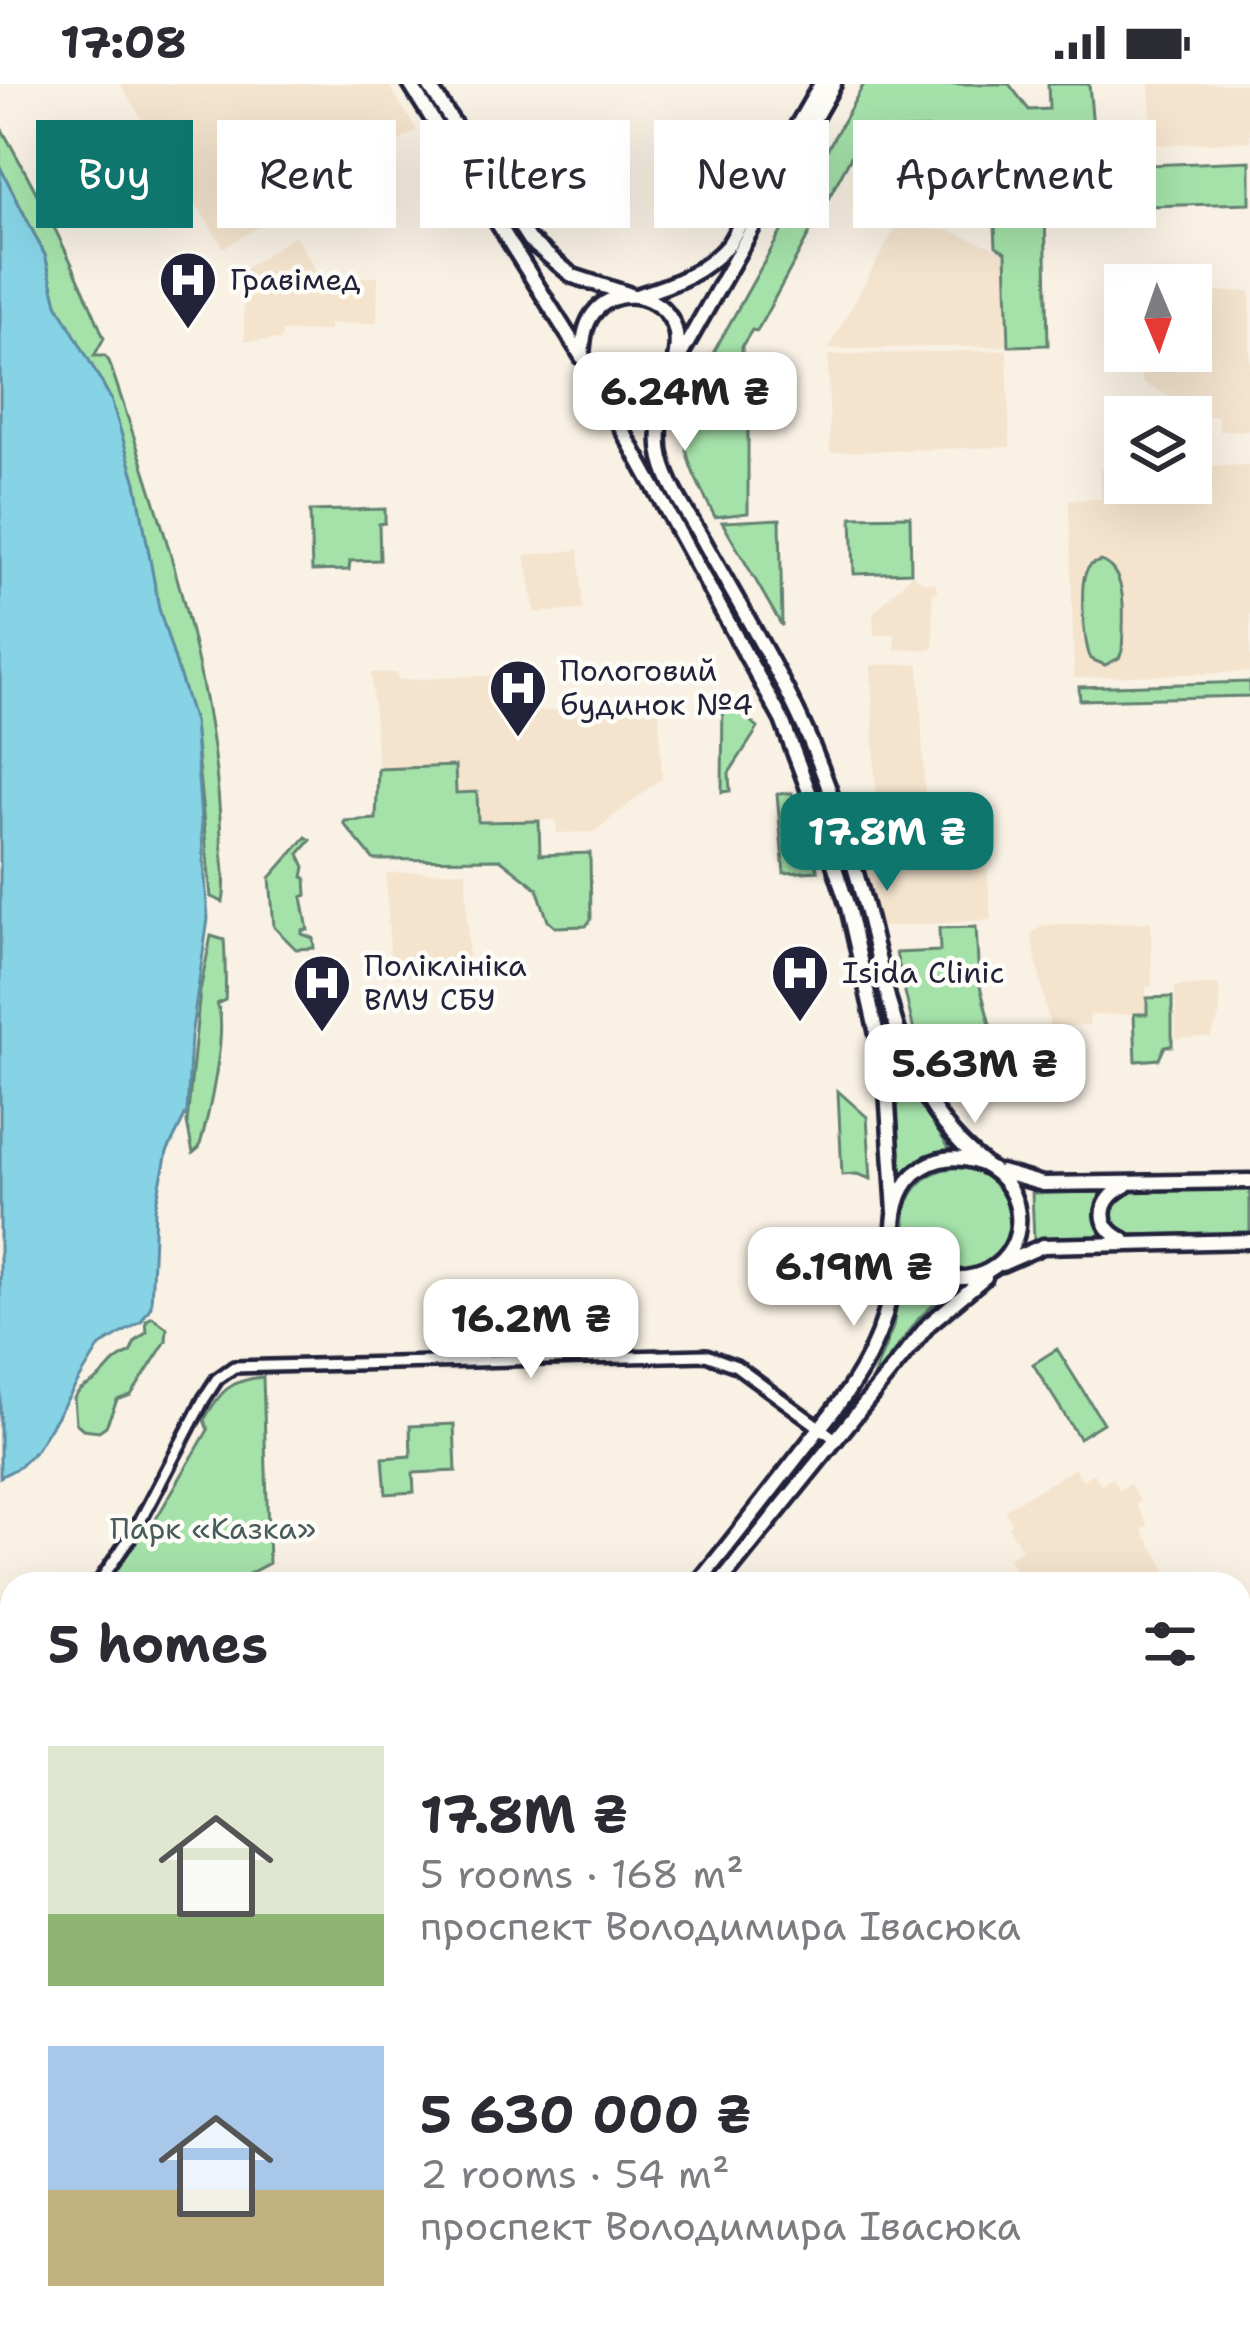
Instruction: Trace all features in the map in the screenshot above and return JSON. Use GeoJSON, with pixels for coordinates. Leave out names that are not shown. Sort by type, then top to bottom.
{"type":"FeatureCollection","features":[{"type":"Feature","properties":{"kind":"main road"},"geometry":{"type":"LineString","coordinates":[[410,84],[583,357],[782,720],[847,903],[878,1032],[886,1074],[895,1212],[891,1288],[883,1321],[856,1378],[707,1572]]}},
{"type":"Feature","properties":{"kind":"main road"},"geometry":{"type":"LineString","coordinates":[[428,84],[529,240],[573,276],[661,306],[671,319],[677,332],[673,370],[659,417],[664,465],[800,718],[854,867],[893,1025],[910,1068],[944,1127],[1006,1182],[1018,1211],[1012,1247],[997,1268],[929,1324],[728,1572]]}},
{"type":"Feature","properties":{"kind":"main road"},"geometry":{"type":"LineString","coordinates":[[583,357],[591,317],[611,299],[685,279],[711,264],[730,244],[820,84]]}},
{"type":"Feature","properties":{"kind":"main road"},"geometry":{"type":"LineString","coordinates":[[591,373],[604,384],[637,390],[673,370],[834,84]]}},
{"type":"Feature","properties":{"kind":"main road"},"geometry":{"type":"LineString","coordinates":[[895,1212],[906,1183],[920,1170],[952,1158],[1043,1184],[1250,1181]]}},
{"type":"Feature","properties":{"kind":"main road"},"geometry":{"type":"LineString","coordinates":[[1132,1183],[1110,1195],[1102,1210],[1113,1235],[1132,1243]]}},
{"type":"Feature","properties":{"kind":"main road"},"geometry":{"type":"LineString","coordinates":[[895,1233],[907,1254],[937,1275],[974,1276],[1043,1246],[1250,1241]]}},
{"type":"Feature","properties":{"kind":"street"},"geometry":{"type":"LineString","coordinates":[[106,1572],[137,1527],[204,1399],[217,1379],[234,1366],[706,1355],[736,1366],[834,1438]]}},
{"type":"Feature","properties":{"kind":"shaded area"},"geometry":{"type":"Polygon","coordinates":[[[120,84],[388,84],[417,130],[396,143],[396,120],[217,120],[217,228],[257,228],[224,248],[193,199],[193,120],[143,120],[120,84]]]}},
{"type":"Feature","properties":{"kind":"shaded area"},"geometry":{"type":"Polygon","coordinates":[[[1149,84],[1250,84],[1250,141],[1156,145],[1156,120],[1151,120],[1149,84]]]}},
{"type":"Feature","properties":{"kind":"shaded area"},"geometry":{"type":"Polygon","coordinates":[[[895,229],[948,230],[1005,252],[1007,346],[828,349],[895,229]]]}},
{"type":"Feature","properties":{"kind":"shaded area"},"geometry":{"type":"Polygon","coordinates":[[[295,235],[320,278],[378,277],[377,323],[329,324],[329,331],[282,332],[281,340],[245,341],[242,271],[295,235]]]}},
{"type":"Feature","properties":{"kind":"shaded area"},"geometry":{"type":"Polygon","coordinates":[[[1250,291],[1250,430],[1219,431],[1218,416],[1212,416],[1212,396],[1168,396],[1143,383],[1141,372],[1212,372],[1212,292],[1250,291]]]}},
{"type":"Feature","properties":{"kind":"shaded area"},"geometry":{"type":"Polygon","coordinates":[[[1007,350],[1010,447],[830,452],[828,355],[1007,350]]]}},
{"type":"Feature","properties":{"kind":"shaded area"},"geometry":{"type":"Polygon","coordinates":[[[1250,465],[1250,672],[1074,678],[1069,500],[1101,499],[1100,469],[1104,469],[1104,504],[1212,504],[1212,466],[1250,465]]]}},
{"type":"Feature","properties":{"kind":"shaded area"},"geometry":{"type":"Polygon","coordinates":[[[579,550],[583,610],[535,613],[525,555],[579,550]]]}},
{"type":"Feature","properties":{"kind":"shaded area"},"geometry":{"type":"Polygon","coordinates":[[[912,574],[924,583],[936,583],[937,592],[932,593],[934,649],[895,650],[895,634],[874,635],[873,613],[912,574]]]}},
{"type":"Feature","properties":{"kind":"shaded area"},"geometry":{"type":"Polygon","coordinates":[[[919,664],[927,847],[986,846],[991,920],[882,927],[856,836],[877,833],[871,665],[919,664]]]}},
{"type":"Feature","properties":{"kind":"shaded area","name":"Пологовий будинок №4"},"geometry":{"type":"Polygon","coordinates":[[[371,673],[396,673],[398,680],[537,673],[539,711],[652,708],[659,713],[662,778],[594,832],[557,833],[556,820],[478,822],[456,793],[455,766],[378,769],[371,673]]]}},
{"type":"Feature","properties":{"kind":"shaded area"},"geometry":{"type":"Polygon","coordinates":[[[466,871],[469,974],[391,976],[386,873],[466,871]]]}},
{"type":"Feature","properties":{"kind":"shaded area"},"geometry":{"type":"Polygon","coordinates":[[[1151,922],[1152,986],[1146,987],[1146,1014],[1090,1015],[1089,1025],[1050,1027],[1031,935],[1042,925],[1151,922]]]}},
{"type":"Feature","properties":{"kind":"shaded area"},"geometry":{"type":"Polygon","coordinates":[[[1219,985],[1220,1014],[1211,1037],[1176,1038],[1175,986],[1219,985]]]}},
{"type":"Feature","properties":{"kind":"shaded area"},"geometry":{"type":"Polygon","coordinates":[[[1075,1468],[1082,1480],[1094,1473],[1101,1485],[1112,1478],[1119,1490],[1130,1484],[1148,1525],[1142,1530],[1168,1572],[1017,1572],[1008,1558],[1022,1549],[1004,1510],[1075,1468]]]}},
{"type":"Feature","properties":{"kind":"green space"},"geometry":{"type":"Polygon","coordinates":[[[864,84],[1009,84],[1029,110],[1049,109],[1048,84],[1089,84],[1092,120],[853,120],[853,153],[829,197],[829,146],[864,84]]]}},
{"type":"Feature","properties":{"kind":"green space"},"geometry":{"type":"Polygon","coordinates":[[[0,126],[36,193],[36,228],[55,228],[104,338],[94,356],[109,361],[165,537],[208,716],[217,776],[223,902],[211,897],[194,722],[159,609],[136,483],[111,399],[57,304],[45,255],[0,167],[0,126]]]}},
{"type":"Feature","properties":{"kind":"green space"},"geometry":{"type":"Polygon","coordinates":[[[1250,161],[1250,203],[1156,206],[1156,165],[1250,161]]]}},
{"type":"Feature","properties":{"kind":"green space"},"geometry":{"type":"Polygon","coordinates":[[[783,228],[812,228],[757,331],[752,330],[742,346],[743,370],[748,371],[748,513],[715,517],[690,464],[687,421],[698,380],[783,228]]]}},
{"type":"Feature","properties":{"kind":"green space"},"geometry":{"type":"Polygon","coordinates":[[[995,228],[1045,228],[1048,345],[1009,346],[1006,252],[996,246],[995,228]]]}},
{"type":"Feature","properties":{"kind":"green space"},"geometry":{"type":"Polygon","coordinates":[[[385,509],[385,523],[379,524],[380,560],[350,561],[349,570],[312,571],[310,511],[385,509]]]}},
{"type":"Feature","properties":{"kind":"green space"},"geometry":{"type":"Polygon","coordinates":[[[910,516],[911,572],[854,574],[852,517],[910,516]]]}},
{"type":"Feature","properties":{"kind":"green space"},"geometry":{"type":"Polygon","coordinates":[[[780,519],[782,626],[722,522],[780,519]]]}},
{"type":"Feature","properties":{"kind":"green space"},"geometry":{"type":"Polygon","coordinates":[[[1101,561],[1117,576],[1123,614],[1122,651],[1105,665],[1091,659],[1083,602],[1086,572],[1101,561]]]}},
{"type":"Feature","properties":{"kind":"green space"},"geometry":{"type":"Polygon","coordinates":[[[1250,682],[1250,696],[1080,700],[1079,687],[1250,682]]]}},
{"type":"Feature","properties":{"kind":"green space"},"geometry":{"type":"Polygon","coordinates":[[[723,696],[758,728],[729,773],[730,791],[722,792],[723,696]]]}},
{"type":"Feature","properties":{"kind":"green space"},"geometry":{"type":"Polygon","coordinates":[[[455,766],[456,793],[477,792],[478,822],[539,821],[540,855],[590,853],[591,919],[586,926],[555,927],[548,921],[537,888],[500,859],[374,860],[344,824],[376,819],[378,769],[455,766]]]}},
{"type":"Feature","properties":{"kind":"green space"},"geometry":{"type":"Polygon","coordinates":[[[792,793],[818,871],[784,873],[777,794],[792,793]]]}},
{"type":"Feature","properties":{"kind":"green space"},"geometry":{"type":"Polygon","coordinates":[[[306,837],[311,840],[299,854],[307,895],[302,897],[308,930],[302,934],[313,938],[314,948],[296,949],[274,927],[270,878],[306,837]]]}},
{"type":"Feature","properties":{"kind":"green space"},"geometry":{"type":"Polygon","coordinates":[[[976,927],[979,982],[1002,1071],[987,1098],[951,1096],[914,1031],[896,953],[940,951],[939,928],[976,927]]]}},
{"type":"Feature","properties":{"kind":"green space"},"geometry":{"type":"Polygon","coordinates":[[[211,936],[224,940],[225,1000],[217,1004],[221,1033],[216,1074],[199,1148],[193,1153],[187,1123],[200,991],[211,936]]]}},
{"type":"Feature","properties":{"kind":"green space"},"geometry":{"type":"Polygon","coordinates":[[[1172,997],[1172,1046],[1165,1046],[1159,1059],[1136,1061],[1134,1014],[1147,1014],[1147,998],[1172,997]]]}},
{"type":"Feature","properties":{"kind":"green space"},"geometry":{"type":"Polygon","coordinates":[[[891,1045],[913,1094],[951,1151],[929,1157],[901,1177],[891,1045]]]}},
{"type":"Feature","properties":{"kind":"green space"},"geometry":{"type":"Polygon","coordinates":[[[838,1091],[867,1117],[871,1179],[842,1175],[838,1091]]]}},
{"type":"Feature","properties":{"kind":"green space"},"geometry":{"type":"Polygon","coordinates":[[[957,1168],[977,1172],[994,1183],[1005,1200],[1009,1220],[1005,1240],[994,1257],[977,1268],[957,1272],[937,1268],[920,1257],[909,1240],[905,1220],[909,1200],[920,1183],[937,1172],[957,1168]]]}},
{"type":"Feature","properties":{"kind":"green space"},"geometry":{"type":"Polygon","coordinates":[[[1250,1189],[1250,1233],[1121,1235],[1113,1230],[1107,1208],[1125,1191],[1250,1189]]]}},
{"type":"Feature","properties":{"kind":"green space"},"geometry":{"type":"Polygon","coordinates":[[[1106,1192],[1098,1214],[1108,1236],[1034,1239],[1032,1193],[1106,1192]]]}},
{"type":"Feature","properties":{"kind":"green space"},"geometry":{"type":"Polygon","coordinates":[[[903,1265],[933,1286],[951,1289],[920,1317],[871,1382],[893,1327],[903,1265]]]}},
{"type":"Feature","properties":{"kind":"green space"},"geometry":{"type":"Polygon","coordinates":[[[152,1317],[167,1328],[166,1341],[131,1395],[117,1400],[106,1426],[99,1431],[83,1429],[76,1423],[74,1398],[130,1353],[152,1317]]]}},
{"type":"Feature","properties":{"kind":"green space"},"geometry":{"type":"Polygon","coordinates":[[[1057,1349],[1103,1423],[1079,1438],[1033,1364],[1057,1349]]]}},
{"type":"Feature","properties":{"kind":"green space","name":"Парк «Казка»"},"geometry":{"type":"Polygon","coordinates":[[[263,1377],[269,1563],[252,1572],[115,1572],[149,1531],[208,1430],[204,1420],[215,1402],[227,1389],[263,1377]]]}},
{"type":"Feature","properties":{"kind":"green space"},"geometry":{"type":"Polygon","coordinates":[[[454,1424],[456,1471],[413,1473],[414,1492],[386,1494],[383,1458],[411,1456],[410,1426],[454,1424]]]}},
{"type":"Feature","properties":{"kind":"water"},"geometry":{"type":"Polygon","coordinates":[[[0,167],[45,255],[57,304],[111,399],[136,483],[159,609],[194,722],[208,919],[191,1037],[187,1112],[167,1152],[155,1209],[151,1306],[141,1322],[100,1346],[36,1450],[0,1477],[0,167]]]}},
{"type":"Feature","properties":{"kind":"place","name":"Гравімед"},"geometry":{"type":"Point","coordinates":[188,331]}},
{"type":"Feature","properties":{"kind":"place","name":"Пологовий будинок №4"},"geometry":{"type":"Point","coordinates":[518,739]}},
{"type":"Feature","properties":{"kind":"place","name":"Isida Clinic"},"geometry":{"type":"Point","coordinates":[800,1024]}},
{"type":"Feature","properties":{"kind":"place","name":"Поліклініка ВМУ СБУ"},"geometry":{"type":"Point","coordinates":[322,1034]}}]}
